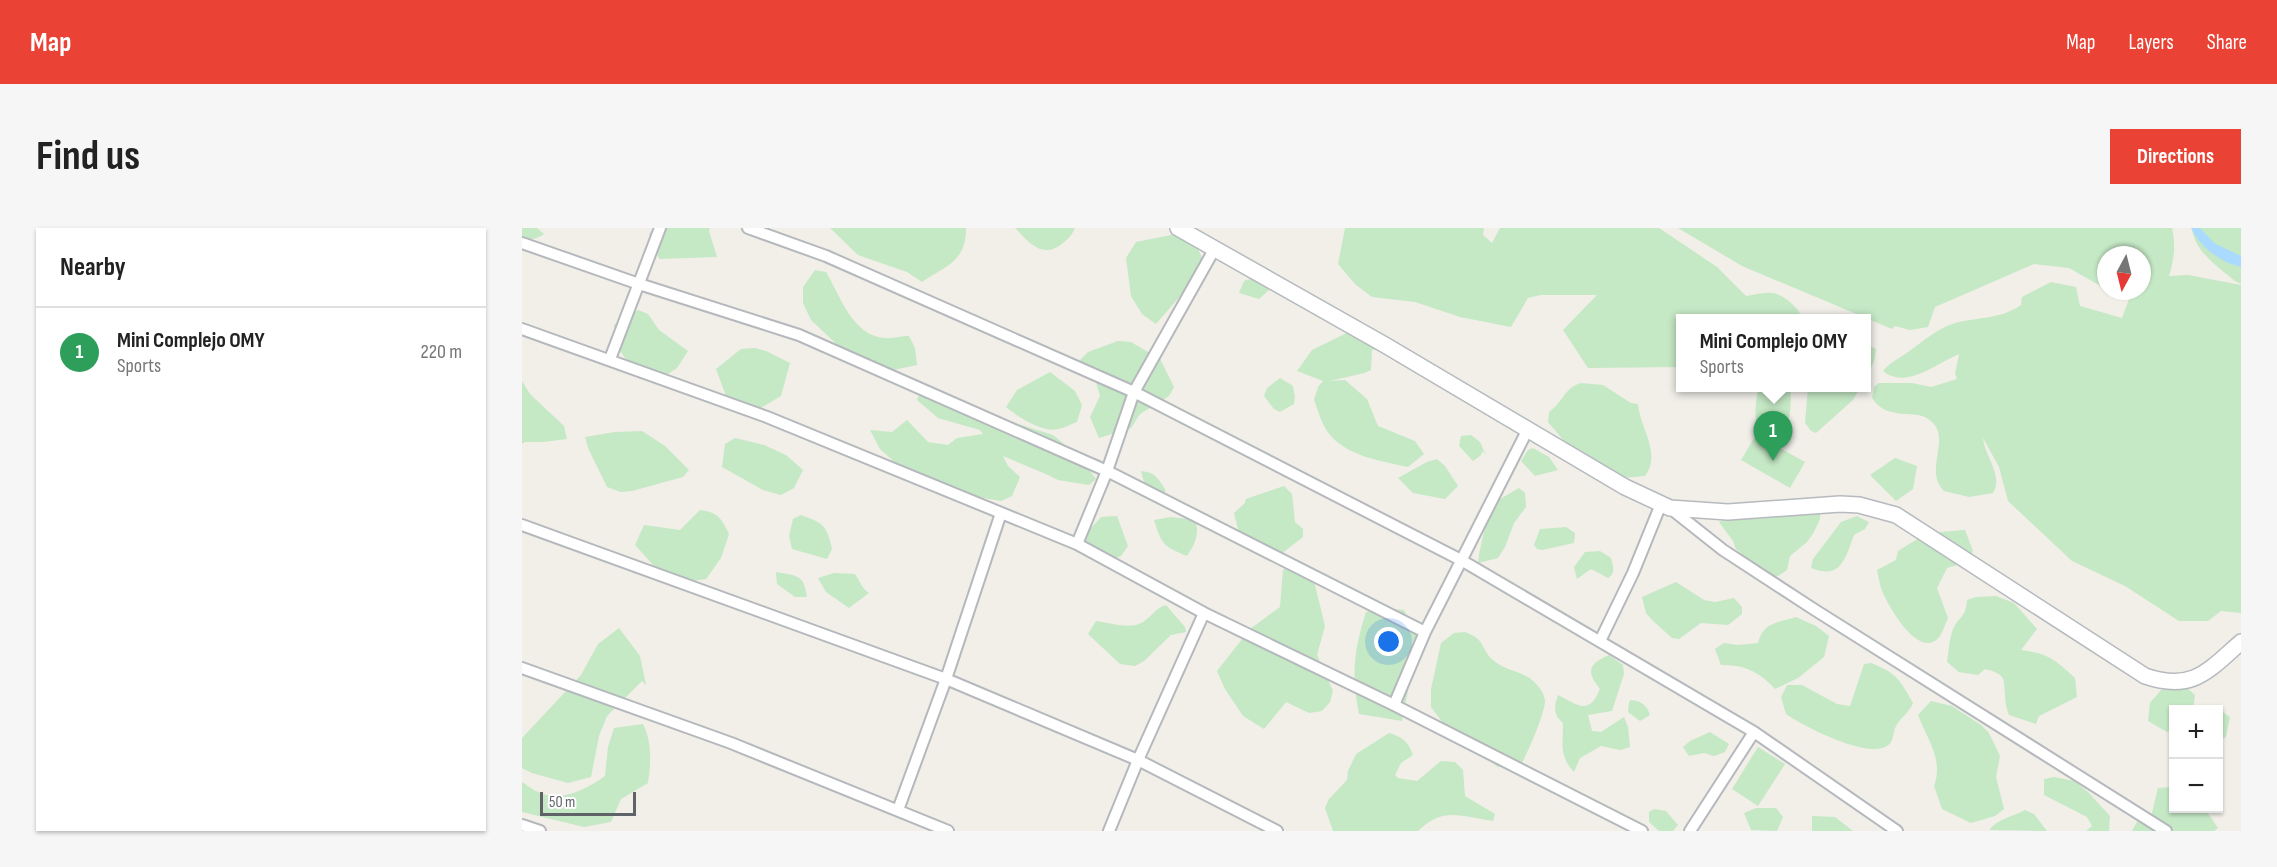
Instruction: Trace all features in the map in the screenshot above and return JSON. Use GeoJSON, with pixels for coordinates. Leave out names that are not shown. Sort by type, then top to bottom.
{"type":"FeatureCollection","features":[{"type":"Feature","properties":{"kind":"main road"},"geometry":{"type":"LineString","coordinates":[[1178,228],[1625,487],[1665,506],[1728,512],[1840,504],[1858,505],[1896,515],[2137,671],[2161,681],[2176,683],[2189,681],[2203,674],[2241,642]]}},
{"type":"Feature","properties":{"kind":"street"},"geometry":{"type":"LineString","coordinates":[[610,359],[660,228]]}},
{"type":"Feature","properties":{"kind":"street"},"geometry":{"type":"LineString","coordinates":[[748,228],[826,256],[1134,392],[1461,560],[1754,732],[1896,831]]}},
{"type":"Feature","properties":{"kind":"street"},"geometry":{"type":"LineString","coordinates":[[522,243],[639,284],[800,335],[1107,471],[1425,632]]}},
{"type":"Feature","properties":{"kind":"street"},"geometry":{"type":"LineString","coordinates":[[1077,544],[1107,471],[1134,392],[1215,248]]}},
{"type":"Feature","properties":{"kind":"street"},"geometry":{"type":"LineString","coordinates":[[522,329],[767,417],[1077,544],[1204,613],[1394,705],[1642,831]]}},
{"type":"Feature","properties":{"kind":"street"},"geometry":{"type":"LineString","coordinates":[[1394,705],[1425,632],[1528,429]]}},
{"type":"Feature","properties":{"kind":"street"},"geometry":{"type":"LineString","coordinates":[[1600,641],[1665,506],[1723,550],[1815,610],[2166,831]]}},
{"type":"Feature","properties":{"kind":"street"},"geometry":{"type":"LineString","coordinates":[[898,810],[946,679],[1001,513]]}},
{"type":"Feature","properties":{"kind":"street"},"geometry":{"type":"LineString","coordinates":[[522,525],[946,679],[1138,760],[1277,831]]}},
{"type":"Feature","properties":{"kind":"street"},"geometry":{"type":"LineString","coordinates":[[1109,831],[1204,613]]}},
{"type":"Feature","properties":{"kind":"street"},"geometry":{"type":"LineString","coordinates":[[522,668],[677,722],[948,831]]}},
{"type":"Feature","properties":{"kind":"street"},"geometry":{"type":"LineString","coordinates":[[1690,831],[1754,732]]}},
{"type":"Feature","properties":{"kind":"street"},"geometry":{"type":"LineString","coordinates":[[522,825],[540,831]]}},
{"type":"Feature","properties":{"kind":"green space"},"geometry":{"type":"Polygon","coordinates":[[[522,228],[537,228],[544,234],[528,239],[522,237],[522,228]]]}},
{"type":"Feature","properties":{"kind":"green space"},"geometry":{"type":"Polygon","coordinates":[[[654,228],[710,228],[717,257],[659,259],[649,234],[654,228]]]}},
{"type":"Feature","properties":{"kind":"green space"},"geometry":{"type":"Polygon","coordinates":[[[830,228],[966,228],[963,248],[959,256],[922,282],[907,272],[858,255],[830,228]]]}},
{"type":"Feature","properties":{"kind":"green space"},"geometry":{"type":"Polygon","coordinates":[[[1015,228],[1075,228],[1070,236],[1056,248],[1043,250],[1031,244],[1015,228]]]}},
{"type":"Feature","properties":{"kind":"green space"},"geometry":{"type":"Polygon","coordinates":[[[1345,228],[1484,228],[1483,235],[1492,243],[1500,228],[1659,228],[1717,267],[1746,296],[1776,294],[1790,302],[1800,314],[1676,314],[1676,367],[1588,368],[1563,330],[1597,295],[1541,295],[1528,298],[1511,327],[1460,317],[1415,302],[1372,297],[1355,284],[1338,264],[1345,228]]]}},
{"type":"Feature","properties":{"kind":"green space"},"geometry":{"type":"Polygon","coordinates":[[[1678,228],[2172,228],[2174,252],[2169,276],[2188,275],[2241,285],[2241,613],[2221,611],[2208,621],[2179,621],[2125,586],[2072,561],[2008,501],[1999,467],[1983,438],[1995,473],[1996,486],[1993,493],[1969,497],[1944,491],[1938,483],[1936,474],[1939,446],[1937,428],[1925,417],[1886,410],[1872,398],[1874,387],[1879,383],[1912,383],[1931,387],[1957,379],[1955,374],[1959,354],[1911,376],[1901,378],[1883,371],[1892,362],[1942,329],[1955,323],[1990,317],[2013,310],[2021,305],[2022,297],[2051,282],[2076,287],[2080,306],[2122,318],[2129,300],[2151,300],[2151,246],[2097,246],[2097,284],[2069,268],[2034,264],[1935,307],[1928,327],[1910,330],[1895,326],[1892,329],[1871,320],[1871,314],[1856,314],[1742,266],[1678,228]]]}},
{"type":"Feature","properties":{"kind":"green space"},"geometry":{"type":"Polygon","coordinates":[[[2192,228],[2241,228],[2241,284],[2208,258],[2197,244],[2192,228]]]}},
{"type":"Feature","properties":{"kind":"green space"},"geometry":{"type":"Polygon","coordinates":[[[1176,234],[1198,249],[1202,264],[1205,253],[1203,279],[1187,288],[1156,324],[1142,314],[1131,296],[1126,258],[1136,242],[1176,234]]]}},
{"type":"Feature","properties":{"kind":"green space"},"geometry":{"type":"Polygon","coordinates":[[[815,270],[826,272],[848,313],[864,330],[874,336],[885,338],[909,336],[915,348],[917,365],[893,370],[847,354],[811,320],[803,303],[803,287],[815,270]]]}},
{"type":"Feature","properties":{"kind":"green space"},"geometry":{"type":"Polygon","coordinates":[[[1250,279],[1262,281],[1269,290],[1259,299],[1239,293],[1244,281],[1250,279]]]}},
{"type":"Feature","properties":{"kind":"green space"},"geometry":{"type":"Polygon","coordinates":[[[638,310],[648,314],[659,330],[688,351],[677,368],[654,383],[638,378],[617,346],[614,325],[638,310]]]}},
{"type":"Feature","properties":{"kind":"green space"},"geometry":{"type":"Polygon","coordinates":[[[1361,326],[1378,349],[1372,350],[1371,370],[1330,381],[1345,380],[1367,399],[1378,426],[1415,441],[1424,454],[1408,467],[1353,452],[1334,439],[1321,420],[1314,400],[1318,387],[1323,381],[1297,371],[1312,350],[1361,326]]]}},
{"type":"Feature","properties":{"kind":"green space"},"geometry":{"type":"Polygon","coordinates":[[[1118,341],[1131,342],[1160,359],[1174,387],[1169,396],[1140,414],[1131,428],[1099,438],[1090,417],[1100,396],[1096,382],[1080,360],[1088,352],[1118,341]]]}},
{"type":"Feature","properties":{"kind":"green space"},"geometry":{"type":"Polygon","coordinates":[[[1871,346],[1876,349],[1871,368],[1871,346]]]}},
{"type":"Feature","properties":{"kind":"green space"},"geometry":{"type":"Polygon","coordinates":[[[755,348],[790,363],[781,396],[747,416],[729,404],[716,369],[741,349],[755,348]]]}},
{"type":"Feature","properties":{"kind":"green space"},"geometry":{"type":"Polygon","coordinates":[[[1050,372],[1075,391],[1082,405],[1077,422],[1052,430],[1030,423],[1006,407],[1017,390],[1050,372]]]}},
{"type":"Feature","properties":{"kind":"green space"},"geometry":{"type":"Polygon","coordinates":[[[1280,378],[1293,386],[1295,397],[1294,404],[1280,412],[1274,409],[1264,396],[1267,388],[1280,378]]]}},
{"type":"Feature","properties":{"kind":"green space"},"geometry":{"type":"Polygon","coordinates":[[[522,381],[530,394],[564,426],[567,439],[522,444],[522,381]]]}},
{"type":"Feature","properties":{"kind":"green space"},"geometry":{"type":"Polygon","coordinates":[[[1581,383],[1603,385],[1631,403],[1638,404],[1651,450],[1650,467],[1645,476],[1623,478],[1596,461],[1575,454],[1548,422],[1549,412],[1567,391],[1581,383]]]}},
{"type":"Feature","properties":{"kind":"green space"},"geometry":{"type":"Polygon","coordinates":[[[921,389],[955,397],[990,415],[1053,435],[1079,456],[1096,479],[1089,485],[1058,480],[1003,456],[1008,466],[1020,477],[1012,496],[1001,501],[972,496],[962,490],[901,468],[880,449],[870,430],[892,432],[907,420],[928,442],[948,445],[957,438],[983,434],[980,430],[938,418],[917,400],[921,389]]]}},
{"type":"Feature","properties":{"kind":"green space"},"geometry":{"type":"Polygon","coordinates":[[[1758,392],[1791,392],[1790,412],[1786,427],[1781,432],[1765,437],[1758,425],[1756,414],[1758,392]]]}},
{"type":"Feature","properties":{"kind":"green space"},"geometry":{"type":"Polygon","coordinates":[[[1808,392],[1858,392],[1853,400],[1816,433],[1811,431],[1805,423],[1808,392]]]}},
{"type":"Feature","properties":{"kind":"green space"},"geometry":{"type":"Polygon","coordinates":[[[642,431],[665,446],[689,470],[683,477],[632,491],[621,492],[607,487],[585,437],[615,432],[642,431]]]}},
{"type":"Feature","properties":{"kind":"green space"},"geometry":{"type":"Polygon","coordinates":[[[1471,435],[1480,442],[1486,455],[1483,451],[1473,461],[1459,446],[1461,436],[1471,435]]]}},
{"type":"Feature","properties":{"kind":"green space"},"geometry":{"type":"Polygon","coordinates":[[[1756,435],[1805,462],[1790,488],[1741,460],[1756,435]]]}},
{"type":"Feature","properties":{"kind":"green space"},"geometry":{"type":"Polygon","coordinates":[[[735,438],[764,445],[786,455],[803,470],[794,488],[781,495],[763,490],[722,467],[725,444],[735,438]]]}},
{"type":"Feature","properties":{"kind":"green space"},"geometry":{"type":"Polygon","coordinates":[[[1533,448],[1549,457],[1558,470],[1535,476],[1521,461],[1528,450],[1533,448]]]}},
{"type":"Feature","properties":{"kind":"green space"},"geometry":{"type":"Polygon","coordinates":[[[1895,458],[1917,466],[1913,489],[1896,501],[1870,475],[1895,458]]]}},
{"type":"Feature","properties":{"kind":"green space"},"geometry":{"type":"Polygon","coordinates":[[[1437,459],[1445,466],[1458,486],[1445,499],[1413,493],[1398,478],[1427,462],[1437,459]]]}},
{"type":"Feature","properties":{"kind":"green space"},"geometry":{"type":"Polygon","coordinates":[[[1141,471],[1156,477],[1166,491],[1156,498],[1147,493],[1141,471]]]}},
{"type":"Feature","properties":{"kind":"green space"},"geometry":{"type":"Polygon","coordinates":[[[1284,486],[1292,494],[1295,522],[1303,529],[1303,537],[1281,554],[1240,537],[1234,513],[1245,503],[1246,499],[1284,486]]]}},
{"type":"Feature","properties":{"kind":"green space"},"geometry":{"type":"Polygon","coordinates":[[[1519,488],[1525,493],[1526,507],[1514,523],[1505,547],[1498,558],[1478,563],[1488,506],[1519,488]]]}},
{"type":"Feature","properties":{"kind":"green space"},"geometry":{"type":"Polygon","coordinates":[[[1761,504],[1820,504],[1820,519],[1814,532],[1807,542],[1790,556],[1787,570],[1778,576],[1768,577],[1736,549],[1719,522],[1761,504]]]}},
{"type":"Feature","properties":{"kind":"green space"},"geometry":{"type":"Polygon","coordinates":[[[700,510],[711,512],[719,517],[729,534],[721,558],[706,579],[678,583],[663,576],[635,545],[644,525],[680,530],[700,510]]]}},
{"type":"Feature","properties":{"kind":"green space"},"geometry":{"type":"Polygon","coordinates":[[[801,515],[819,523],[826,530],[832,549],[827,559],[792,549],[789,536],[793,519],[801,515]]]}},
{"type":"Feature","properties":{"kind":"green space"},"geometry":{"type":"Polygon","coordinates":[[[1117,516],[1128,546],[1121,556],[1111,560],[1086,547],[1083,537],[1101,517],[1117,516]]]}},
{"type":"Feature","properties":{"kind":"green space"},"geometry":{"type":"Polygon","coordinates":[[[1857,516],[1869,522],[1865,529],[1854,535],[1840,565],[1829,571],[1811,568],[1813,559],[1841,522],[1857,516]]]}},
{"type":"Feature","properties":{"kind":"green space"},"geometry":{"type":"Polygon","coordinates":[[[1171,517],[1195,520],[1196,539],[1187,556],[1164,544],[1159,535],[1154,520],[1171,517]]]}},
{"type":"Feature","properties":{"kind":"green space"},"geometry":{"type":"Polygon","coordinates":[[[1566,527],[1575,533],[1574,543],[1542,550],[1537,549],[1534,545],[1540,529],[1566,527]]]}},
{"type":"Feature","properties":{"kind":"green space"},"geometry":{"type":"Polygon","coordinates":[[[1965,530],[1973,551],[1967,562],[1947,568],[1937,588],[1948,618],[1940,636],[1932,642],[1924,643],[1916,639],[1900,623],[1882,591],[1877,570],[1896,560],[1898,551],[1927,533],[1965,530]]]}},
{"type":"Feature","properties":{"kind":"green space"},"geometry":{"type":"Polygon","coordinates":[[[1600,551],[1611,558],[1613,569],[1611,576],[1608,578],[1591,569],[1577,579],[1574,567],[1585,552],[1600,551]]]}},
{"type":"Feature","properties":{"kind":"green space"},"geometry":{"type":"Polygon","coordinates":[[[1295,561],[1314,581],[1325,626],[1317,655],[1333,691],[1330,702],[1322,711],[1309,713],[1286,702],[1264,729],[1243,716],[1225,689],[1217,671],[1250,629],[1280,607],[1283,570],[1295,561]]]}},
{"type":"Feature","properties":{"kind":"green space"},"geometry":{"type":"Polygon","coordinates":[[[776,572],[798,577],[804,584],[807,597],[795,597],[777,584],[776,572]]]}},
{"type":"Feature","properties":{"kind":"green space"},"geometry":{"type":"Polygon","coordinates":[[[834,573],[855,574],[869,593],[849,608],[826,592],[818,578],[834,573]]]}},
{"type":"Feature","properties":{"kind":"green space"},"geometry":{"type":"Polygon","coordinates":[[[1676,582],[1704,600],[1715,602],[1734,598],[1742,607],[1742,614],[1728,625],[1701,623],[1679,639],[1672,638],[1646,613],[1642,597],[1676,582]]]}},
{"type":"Feature","properties":{"kind":"green space"},"geometry":{"type":"Polygon","coordinates":[[[1996,596],[2014,603],[2037,629],[2021,650],[2051,658],[2075,678],[2077,697],[2039,716],[2036,724],[2009,715],[2005,701],[2004,680],[2000,675],[1985,669],[1978,675],[1959,672],[1947,662],[1952,631],[1964,612],[1967,600],[1996,596]]]}},
{"type":"Feature","properties":{"kind":"green space"},"geometry":{"type":"Polygon","coordinates":[[[1166,605],[1185,627],[1186,632],[1171,635],[1144,661],[1135,666],[1120,664],[1088,634],[1096,621],[1133,626],[1146,620],[1166,605]]]}},
{"type":"Feature","properties":{"kind":"green space"},"geometry":{"type":"Polygon","coordinates":[[[1383,608],[1404,610],[1418,640],[1402,721],[1359,714],[1355,687],[1356,650],[1366,612],[1383,608]]]}},
{"type":"Feature","properties":{"kind":"green space"},"geometry":{"type":"Polygon","coordinates":[[[1796,617],[1816,626],[1829,636],[1824,657],[1798,678],[1775,689],[1751,670],[1721,665],[1715,649],[1724,643],[1737,645],[1758,643],[1767,627],[1796,617]]]}},
{"type":"Feature","properties":{"kind":"green space"},"geometry":{"type":"Polygon","coordinates":[[[619,628],[640,656],[646,685],[642,681],[607,716],[599,736],[591,777],[568,783],[522,768],[522,738],[581,675],[598,644],[619,628]]]}},
{"type":"Feature","properties":{"kind":"green space"},"geometry":{"type":"Polygon","coordinates":[[[1465,632],[1480,641],[1493,660],[1529,678],[1543,694],[1545,701],[1542,715],[1520,766],[1498,767],[1452,735],[1431,707],[1431,689],[1441,643],[1454,633],[1465,632]]]}},
{"type":"Feature","properties":{"kind":"green space"},"geometry":{"type":"Polygon","coordinates":[[[1609,655],[1623,665],[1624,674],[1612,711],[1588,715],[1592,731],[1601,732],[1624,717],[1628,727],[1630,747],[1620,750],[1601,746],[1580,758],[1574,772],[1564,755],[1563,723],[1555,707],[1558,695],[1577,705],[1592,703],[1600,689],[1593,678],[1591,669],[1593,665],[1609,655]]]}},
{"type":"Feature","properties":{"kind":"green space"},"geometry":{"type":"Polygon","coordinates":[[[1871,663],[1897,678],[1913,703],[1896,726],[1891,742],[1887,746],[1878,749],[1851,745],[1820,733],[1786,714],[1781,697],[1787,685],[1802,685],[1837,704],[1850,706],[1864,664],[1871,663]]]}},
{"type":"Feature","properties":{"kind":"green space"},"geometry":{"type":"Polygon","coordinates":[[[2185,686],[2195,695],[2194,705],[2169,705],[2169,731],[2167,732],[2148,721],[2150,703],[2161,690],[2185,686]]]}},
{"type":"Feature","properties":{"kind":"green space"},"geometry":{"type":"Polygon","coordinates":[[[1631,700],[1643,704],[1650,715],[1640,721],[1628,712],[1631,700]]]}},
{"type":"Feature","properties":{"kind":"green space"},"geometry":{"type":"Polygon","coordinates":[[[1931,701],[1952,706],[1989,733],[2000,756],[1996,777],[2004,809],[1995,816],[1971,823],[1942,809],[1934,786],[1937,776],[1936,758],[1918,715],[1931,701]]]}},
{"type":"Feature","properties":{"kind":"green space"},"geometry":{"type":"Polygon","coordinates":[[[2223,712],[2230,717],[2226,737],[2223,738],[2223,712]]]}},
{"type":"Feature","properties":{"kind":"green space"},"geometry":{"type":"Polygon","coordinates":[[[643,724],[650,753],[648,783],[621,799],[611,822],[584,827],[522,812],[522,782],[538,792],[551,796],[568,795],[584,789],[605,776],[608,747],[614,728],[643,724]]]}},
{"type":"Feature","properties":{"kind":"green space"},"geometry":{"type":"Polygon","coordinates":[[[1710,732],[1729,744],[1725,752],[1714,756],[1704,753],[1689,756],[1683,747],[1690,741],[1710,732]]]}},
{"type":"Feature","properties":{"kind":"green space"},"geometry":{"type":"Polygon","coordinates":[[[1389,733],[1404,740],[1413,755],[1401,763],[1395,775],[1398,778],[1417,781],[1441,761],[1455,762],[1463,770],[1465,796],[1495,814],[1493,821],[1453,815],[1436,818],[1418,831],[1333,831],[1325,808],[1329,799],[1347,780],[1348,771],[1356,754],[1389,733]]]}},
{"type":"Feature","properties":{"kind":"green space"},"geometry":{"type":"Polygon","coordinates":[[[1758,747],[1785,764],[1758,806],[1732,789],[1758,747]]]}},
{"type":"Feature","properties":{"kind":"green space"},"geometry":{"type":"Polygon","coordinates":[[[2054,777],[2074,781],[2088,792],[2110,816],[2109,831],[2086,831],[2092,826],[2087,817],[2044,795],[2044,779],[2054,777]]]}},
{"type":"Feature","properties":{"kind":"green space"},"geometry":{"type":"Polygon","coordinates":[[[2169,787],[2169,813],[2208,813],[2218,828],[2214,831],[2132,831],[2138,820],[2152,813],[2158,788],[2169,787]]]}},
{"type":"Feature","properties":{"kind":"green space"},"geometry":{"type":"Polygon","coordinates":[[[1756,808],[1776,808],[1783,817],[1777,831],[1751,830],[1744,813],[1756,808]]]}},
{"type":"Feature","properties":{"kind":"green space"},"geometry":{"type":"Polygon","coordinates":[[[1654,809],[1666,811],[1678,825],[1673,831],[1659,831],[1649,822],[1649,812],[1654,809]]]}},
{"type":"Feature","properties":{"kind":"green space"},"geometry":{"type":"Polygon","coordinates":[[[2025,810],[2034,814],[2047,831],[1989,830],[2001,820],[2025,810]]]}},
{"type":"Feature","properties":{"kind":"green space"},"geometry":{"type":"Polygon","coordinates":[[[1812,816],[1835,817],[1853,831],[1812,831],[1812,816]]]}},
{"type":"Feature","properties":{"kind":"water"},"geometry":{"type":"Polygon","coordinates":[[[2191,228],[2200,228],[2214,243],[2241,256],[2241,267],[2226,262],[2212,253],[2200,242],[2191,228]]]}},
{"type":"Feature","properties":{"kind":"place","name":"Mini Complejo OMY"},"geometry":{"type":"Point","coordinates":[1773,461]}}]}
